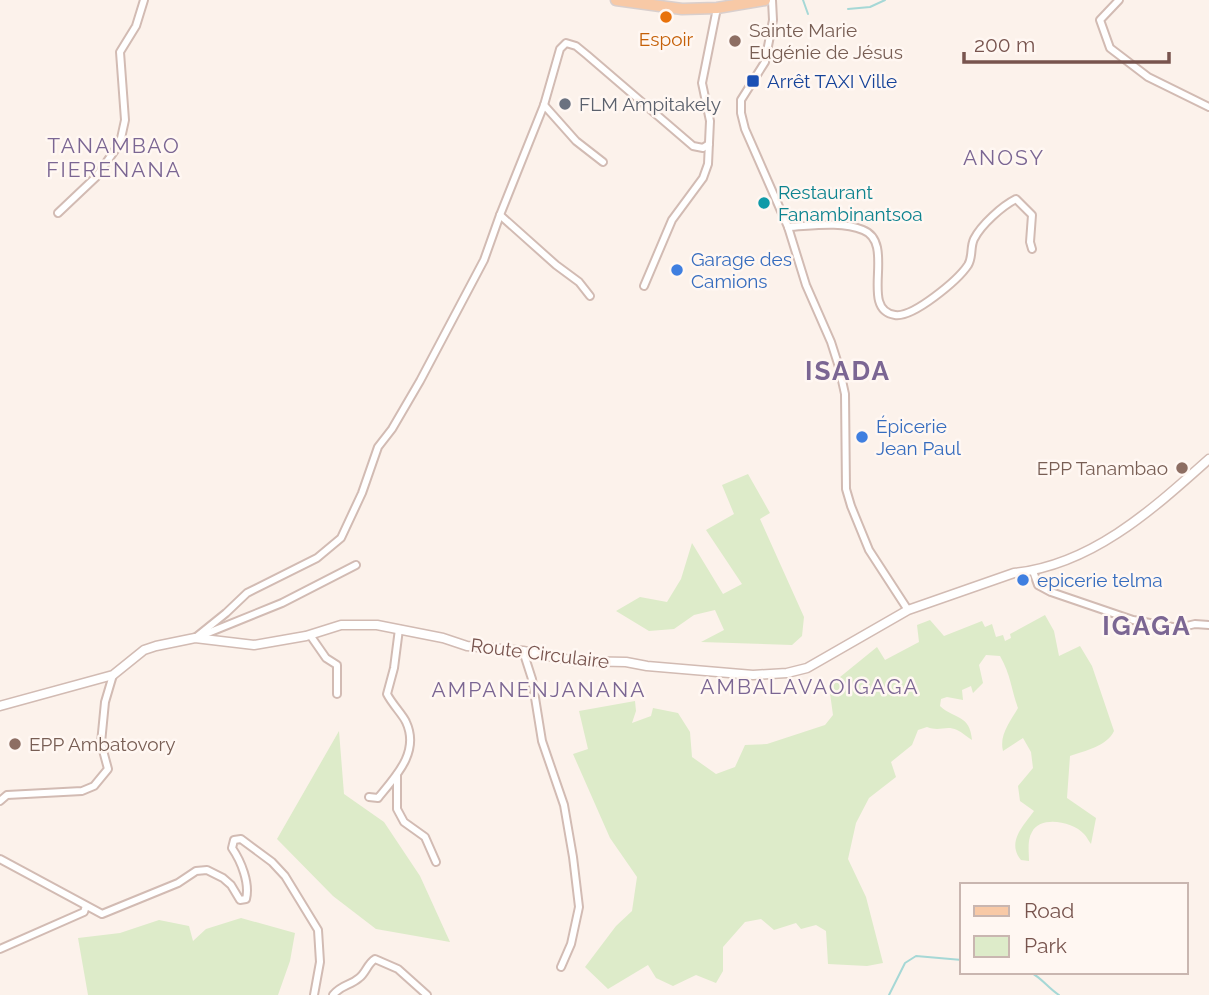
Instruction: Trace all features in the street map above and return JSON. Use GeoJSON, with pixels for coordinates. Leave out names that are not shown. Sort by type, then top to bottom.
{"type":"FeatureCollection","features":[{"type":"Feature","properties":{"kind":"main road"},"geometry":{"type":"LineString","coordinates":[[616,0],[682,9],[717,8],[765,0]]}},
{"type":"Feature","properties":{"kind":"street"},"geometry":{"type":"LineString","coordinates":[[58,213],[96,177],[120,143],[125,120],[120,52],[136,26],[144,0]]}},
{"type":"Feature","properties":{"kind":"street"},"geometry":{"type":"LineString","coordinates":[[772,0],[773,20],[765,62],[741,100],[741,113],[745,129],[788,227],[806,285],[839,367],[845,394],[846,489],[851,506],[869,550],[908,610]]}},
{"type":"Feature","properties":{"kind":"street"},"geometry":{"type":"LineString","coordinates":[[1119,0],[1100,20],[1110,48],[1148,77],[1209,107]]}},
{"type":"Feature","properties":{"kind":"street"},"geometry":{"type":"LineString","coordinates":[[644,286],[672,220],[704,178],[708,164],[710,121],[702,83],[717,8]]}},
{"type":"Feature","properties":{"kind":"street"},"geometry":{"type":"LineString","coordinates":[[195,638],[247,593],[317,558],[341,538],[362,493],[378,447],[391,429],[484,260],[544,105],[560,49],[566,43],[581,50],[693,146],[703,148],[709,144]]}},
{"type":"Feature","properties":{"kind":"street"},"geometry":{"type":"LineString","coordinates":[[544,105],[576,141],[603,162]]}},
{"type":"Feature","properties":{"kind":"street"},"geometry":{"type":"LineString","coordinates":[[788,227],[846,227],[864,230],[872,238],[876,249],[879,276],[877,297],[881,307],[888,314],[902,316],[934,298],[967,267],[974,239],[1001,208],[1016,199],[1032,215],[1032,249]]}},
{"type":"Feature","properties":{"kind":"street"},"geometry":{"type":"LineString","coordinates":[[500,215],[579,282],[590,296]]}},
{"type":"Feature","properties":{"kind":"street","name":"Route Circulaire"},"geometry":{"type":"LineString","coordinates":[[0,706],[113,676],[144,650],[195,638],[254,645],[310,635],[341,625],[377,625],[443,638],[467,646],[523,651],[575,661],[626,662],[753,675],[787,673],[807,668],[908,610],[1014,573],[1033,571],[1091,550],[1140,517],[1209,458]]}},
{"type":"Feature","properties":{"kind":"street"},"geometry":{"type":"LineString","coordinates":[[195,638],[282,603],[356,565]]}},
{"type":"Feature","properties":{"kind":"street"},"geometry":{"type":"LineString","coordinates":[[1033,571],[1038,585],[1051,592],[1133,620],[1178,628],[1195,624],[1209,625]]}},
{"type":"Feature","properties":{"kind":"street"},"geometry":{"type":"LineString","coordinates":[[369,797],[378,798],[397,775],[410,749],[406,721],[394,708],[387,694],[394,668],[399,629]]}},
{"type":"Feature","properties":{"kind":"street"},"geometry":{"type":"LineString","coordinates":[[310,635],[326,658],[337,665],[337,694]]}},
{"type":"Feature","properties":{"kind":"street"},"geometry":{"type":"LineString","coordinates":[[523,651],[532,679],[542,741],[564,805],[579,907],[571,944],[561,967]]}},
{"type":"Feature","properties":{"kind":"street"},"geometry":{"type":"LineString","coordinates":[[0,801],[7,795],[82,791],[94,786],[107,769],[101,743],[105,702],[113,676]]}},
{"type":"Feature","properties":{"kind":"street"},"geometry":{"type":"LineString","coordinates":[[397,775],[397,809],[404,822],[425,837],[436,862]]}},
{"type":"Feature","properties":{"kind":"street"},"geometry":{"type":"LineString","coordinates":[[0,859],[102,914],[178,883],[196,871],[207,870],[223,878],[240,900],[246,899],[240,859],[232,848],[234,840],[241,839],[272,862],[285,876],[318,930],[320,962],[314,995]]}},
{"type":"Feature","properties":{"kind":"street"},"geometry":{"type":"LineString","coordinates":[[0,949],[69,920],[84,912],[86,906]]}},
{"type":"Feature","properties":{"kind":"street"},"geometry":{"type":"LineString","coordinates":[[333,995],[341,986],[360,978],[374,959],[398,969],[427,995]]}},
{"type":"Feature","properties":{"kind":"green space"},"geometry":{"type":"Polygon","coordinates":[[[748,474],[770,513],[760,519],[804,617],[802,636],[792,645],[701,642],[724,630],[715,610],[694,615],[674,629],[649,631],[616,611],[640,597],[667,602],[681,579],[692,543],[723,594],[742,584],[706,530],[734,514],[722,485],[748,474]]]}},
{"type":"Feature","properties":{"kind":"green space"},"geometry":{"type":"Polygon","coordinates":[[[1045,615],[1054,631],[1059,656],[1080,646],[1092,666],[1114,731],[1101,744],[1070,756],[1067,798],[1096,818],[1091,844],[1084,834],[1072,826],[1050,822],[1042,823],[1030,835],[1029,861],[1021,860],[1017,853],[1015,847],[1018,834],[1034,811],[1020,801],[1018,786],[1033,768],[1031,752],[1023,738],[1003,751],[1004,734],[1018,708],[1000,656],[986,655],[979,665],[983,683],[973,693],[971,686],[962,690],[963,700],[947,697],[941,699],[940,706],[965,722],[972,740],[950,728],[927,727],[918,730],[912,745],[891,762],[896,777],[869,798],[856,823],[848,859],[866,897],[883,963],[867,966],[828,964],[826,931],[816,925],[801,929],[796,923],[774,930],[761,919],[745,922],[723,947],[723,971],[716,983],[696,975],[673,986],[656,978],[648,965],[608,989],[585,967],[616,926],[632,911],[637,877],[610,838],[573,754],[588,749],[579,711],[635,701],[636,711],[632,723],[651,716],[653,708],[678,713],[690,732],[692,757],[716,774],[735,767],[745,745],[767,744],[825,725],[833,715],[829,686],[877,647],[885,660],[919,642],[917,625],[930,620],[944,636],[982,621],[985,627],[992,624],[996,637],[1003,635],[1005,641],[1011,638],[1010,634],[1045,615]]]}},
{"type":"Feature","properties":{"kind":"green space"},"geometry":{"type":"Polygon","coordinates":[[[339,731],[344,794],[384,822],[420,876],[450,942],[376,929],[333,896],[277,839],[339,731]]]}},
{"type":"Feature","properties":{"kind":"green space"},"geometry":{"type":"Polygon","coordinates":[[[241,918],[295,933],[290,961],[278,995],[88,995],[78,938],[120,933],[159,920],[189,926],[193,941],[206,929],[241,918]]]}},
{"type":"Feature","properties":{"kind":"waterway"},"geometry":{"type":"LineString","coordinates":[[803,0],[808,14]]}},
{"type":"Feature","properties":{"kind":"waterway"},"geometry":{"type":"LineString","coordinates":[[848,9],[870,7],[885,0]]}},
{"type":"Feature","properties":{"kind":"waterway"},"geometry":{"type":"LineString","coordinates":[[889,995],[905,963],[916,956],[960,960]]}},
{"type":"Feature","properties":{"kind":"waterway"},"geometry":{"type":"LineString","coordinates":[[1033,974],[1059,995]]}},
{"type":"Feature","properties":{"kind":"place","name":"Espoir"},"geometry":{"type":"Point","coordinates":[666,17]}},
{"type":"Feature","properties":{"kind":"place","name":"Sainte Marie Eugénie de Jésus"},"geometry":{"type":"Point","coordinates":[735,41]}},
{"type":"Feature","properties":{"kind":"place","name":"Arrêt TAXI Ville"},"geometry":{"type":"Point","coordinates":[753,81]}},
{"type":"Feature","properties":{"kind":"place","name":"FLM Ampitakely"},"geometry":{"type":"Point","coordinates":[565,104]}},
{"type":"Feature","properties":{"kind":"place","name":"Restaurant Fanambinantsoa"},"geometry":{"type":"Point","coordinates":[764,203]}},
{"type":"Feature","properties":{"kind":"place","name":"Garage des Camions"},"geometry":{"type":"Point","coordinates":[677,270]}},
{"type":"Feature","properties":{"kind":"place","name":"Épicerie Jean Paul"},"geometry":{"type":"Point","coordinates":[862,437]}},
{"type":"Feature","properties":{"kind":"place","name":"EPP Tanambao"},"geometry":{"type":"Point","coordinates":[1182,468]}},
{"type":"Feature","properties":{"kind":"place","name":"epicerie telma"},"geometry":{"type":"Point","coordinates":[1023,580]}},
{"type":"Feature","properties":{"kind":"place","name":"EPP Ambatovory"},"geometry":{"type":"Point","coordinates":[15,744]}},
{"type":"Feature","properties":{"kind":"district","name":"TANAMBAO FIERENANA"},"geometry":{"type":"Point","coordinates":[114,158]}},
{"type":"Feature","properties":{"kind":"district","name":"ANOSY"},"geometry":{"type":"Point","coordinates":[1004,158]}},
{"type":"Feature","properties":{"kind":"district","name":"ISADA"},"geometry":{"type":"Point","coordinates":[848,371]}},
{"type":"Feature","properties":{"kind":"district","name":"IGAGA"},"geometry":{"type":"Point","coordinates":[1147,626]}},
{"type":"Feature","properties":{"kind":"district","name":"AMBALAVAOIGAGA"},"geometry":{"type":"Point","coordinates":[810,687]}},
{"type":"Feature","properties":{"kind":"district","name":"AMPANENJANANA"},"geometry":{"type":"Point","coordinates":[539,690]}}]}
